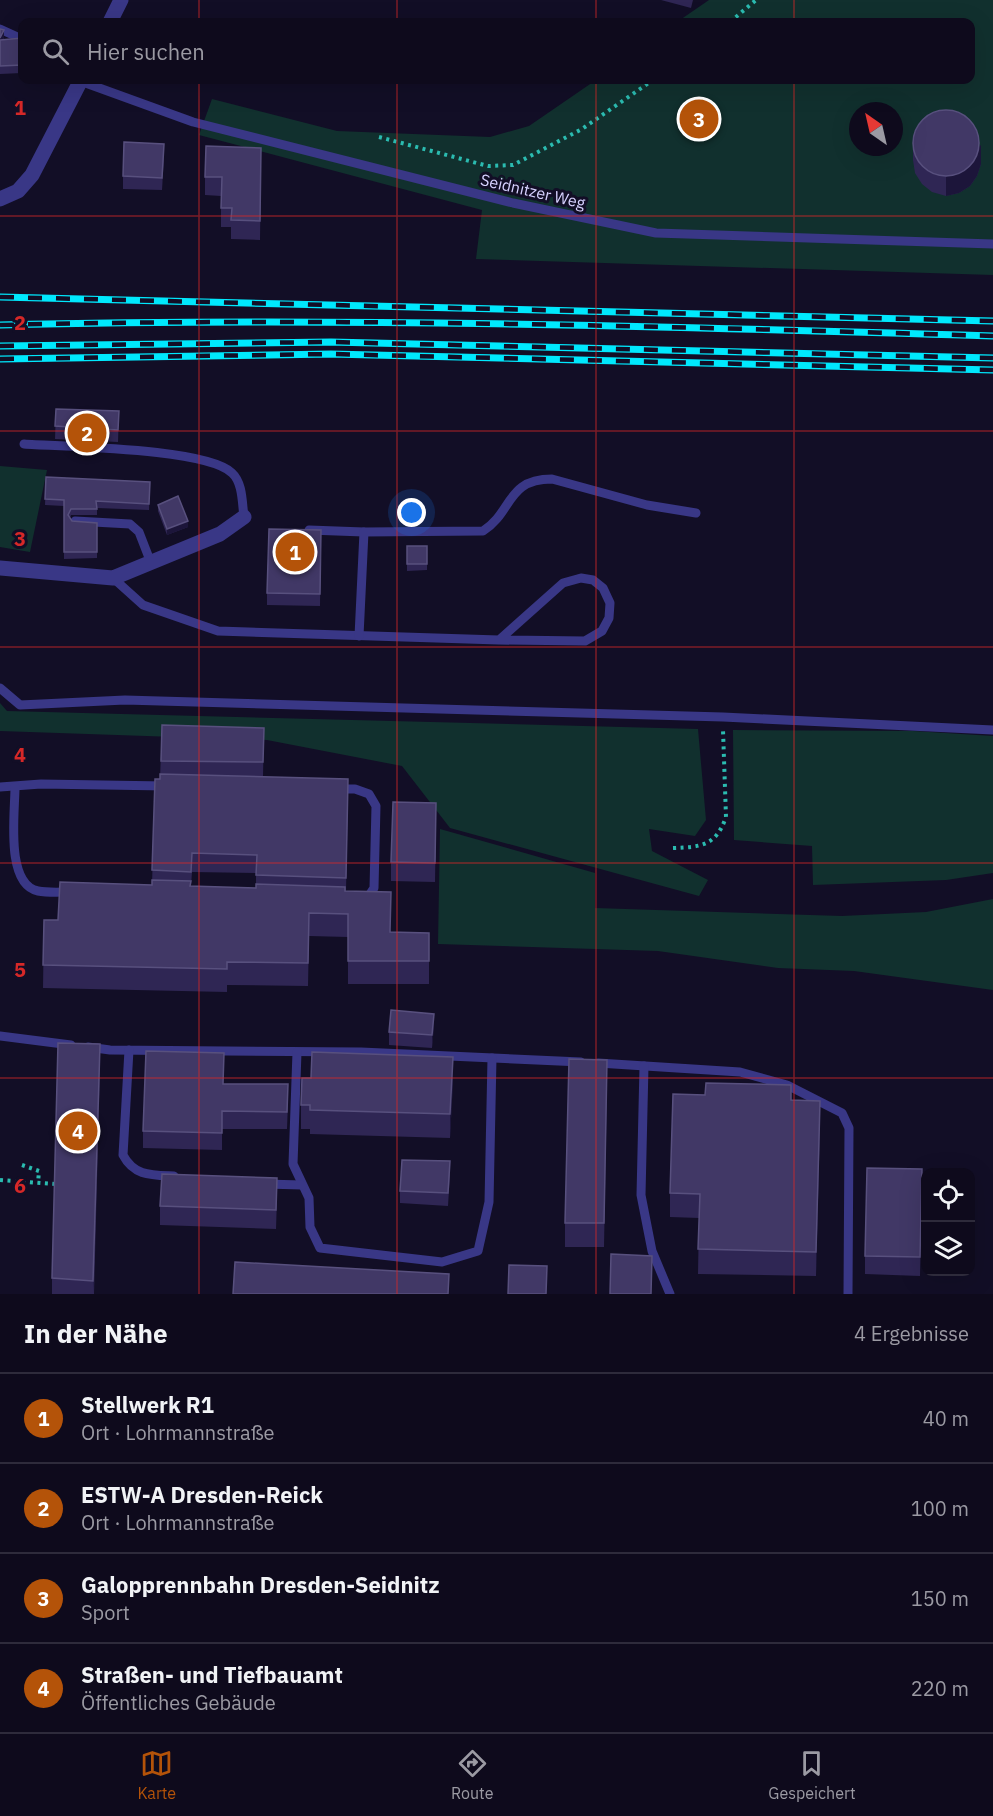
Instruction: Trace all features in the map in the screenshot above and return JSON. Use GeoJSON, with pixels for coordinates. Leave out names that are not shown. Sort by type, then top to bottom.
{"type":"FeatureCollection","features":[{"type":"Feature","properties":{"kind":"street"},"geometry":{"type":"LineString","coordinates":[[112,18],[122,0]]}},
{"type":"Feature","properties":{"kind":"street"},"geometry":{"type":"LineString","coordinates":[[0,200],[18,191],[32,175],[79,84]]}},
{"type":"Feature","properties":{"kind":"street"},"geometry":{"type":"LineString","coordinates":[[0,568],[112,578],[220,534],[244,517]]}},
{"type":"Feature","properties":{"kind":"lane"},"geometry":{"type":"LineString","coordinates":[[0,29],[18,37]]}},
{"type":"Feature","properties":{"kind":"lane","name":"Seidnitzer Weg"},"geometry":{"type":"LineString","coordinates":[[92,84],[193,122],[513,203],[656,233],[993,244]]}},
{"type":"Feature","properties":{"kind":"lane"},"geometry":{"type":"LineString","coordinates":[[24,444],[204,460],[232,473],[241,488],[244,517]]}},
{"type":"Feature","properties":{"kind":"lane"},"geometry":{"type":"LineString","coordinates":[[300,530],[483,531],[494,522],[513,493],[531,481],[540,479],[552,479],[647,505],[696,513]]}},
{"type":"Feature","properties":{"kind":"lane"},"geometry":{"type":"LineString","coordinates":[[75,521],[130,524],[139,532],[151,563]]}},
{"type":"Feature","properties":{"kind":"lane"},"geometry":{"type":"LineString","coordinates":[[359,636],[364,532]]}},
{"type":"Feature","properties":{"kind":"lane"},"geometry":{"type":"LineString","coordinates":[[112,578],[143,605],[218,631],[499,640],[585,641],[602,631],[609,618],[610,603],[603,588],[593,580],[581,578],[563,583],[499,640]]}},
{"type":"Feature","properties":{"kind":"lane"},"geometry":{"type":"LineString","coordinates":[[0,688],[20,705],[125,700],[723,717],[993,730]]}},
{"type":"Feature","properties":{"kind":"lane"},"geometry":{"type":"LineString","coordinates":[[0,787],[15,788],[41,784],[180,786]]}},
{"type":"Feature","properties":{"kind":"lane"},"geometry":{"type":"LineString","coordinates":[[15,788],[15,866],[21,880],[36,891],[83,892]]}},
{"type":"Feature","properties":{"kind":"lane"},"geometry":{"type":"LineString","coordinates":[[332,789],[355,789],[369,794],[376,807],[374,888],[368,899],[356,903]]}},
{"type":"Feature","properties":{"kind":"lane"},"geometry":{"type":"LineString","coordinates":[[0,1035],[129,1050],[492,1058],[740,1072],[787,1085],[842,1113],[849,1128],[848,1294]]}},
{"type":"Feature","properties":{"kind":"lane"},"geometry":{"type":"LineString","coordinates":[[129,1050],[123,1155],[129,1167],[141,1174],[188,1177]]}},
{"type":"Feature","properties":{"kind":"lane"},"geometry":{"type":"LineString","coordinates":[[297,1052],[293,1164],[309,1198],[310,1227],[320,1248],[442,1262],[478,1251],[489,1202],[492,1058]]}},
{"type":"Feature","properties":{"kind":"lane"},"geometry":{"type":"LineString","coordinates":[[644,1066],[641,1195],[652,1251],[670,1294]]}},
{"type":"Feature","properties":{"kind":"lane"},"geometry":{"type":"LineString","coordinates":[[258,1183],[302,1185]]}},
{"type":"Feature","properties":{"kind":"path"},"geometry":{"type":"LineString","coordinates":[[735,18],[756,0]]}},
{"type":"Feature","properties":{"kind":"path"},"geometry":{"type":"LineString","coordinates":[[379,136],[488,166],[513,165],[582,129],[647,84]]}},
{"type":"Feature","properties":{"kind":"path"},"geometry":{"type":"LineString","coordinates":[[673,848],[699,847],[712,840],[721,829],[726,817],[723,717]]}},
{"type":"Feature","properties":{"kind":"path"},"geometry":{"type":"LineString","coordinates":[[22,1166],[39,1171],[38,1183]]}},
{"type":"Feature","properties":{"kind":"path"},"geometry":{"type":"LineString","coordinates":[[0,1180],[56,1184]]}},
{"type":"Feature","properties":{"kind":"green space"},"geometry":{"type":"Polygon","coordinates":[[[709,0],[993,0],[993,275],[476,259],[482,210],[199,135],[212,99],[337,131],[490,137],[529,126],[590,84],[975,84],[975,18],[683,18],[709,0]]]}},
{"type":"Feature","properties":{"kind":"green space"},"geometry":{"type":"Polygon","coordinates":[[[0,466],[47,470],[30,552],[0,547],[0,466]]]}},
{"type":"Feature","properties":{"kind":"green space"},"geometry":{"type":"Polygon","coordinates":[[[0,703],[7,711],[698,729],[706,820],[695,836],[649,829],[652,851],[708,880],[699,896],[450,828],[402,766],[267,740],[0,731],[0,703]]]}},
{"type":"Feature","properties":{"kind":"green space"},"geometry":{"type":"Polygon","coordinates":[[[733,730],[913,731],[993,736],[993,873],[946,880],[813,885],[812,846],[734,840],[733,730]]]}},
{"type":"Feature","properties":{"kind":"green space"},"geometry":{"type":"Polygon","coordinates":[[[440,829],[595,873],[595,908],[842,916],[926,912],[993,899],[993,990],[854,971],[778,968],[658,951],[438,944],[440,829]]]}},
{"type":"Feature","properties":{"kind":"building"},"geometry":{"type":"Polygon","coordinates":[[[18,38],[18,65],[0,66],[0,40],[18,38]]]}},
{"type":"Feature","properties":{"kind":"building"},"geometry":{"type":"Polygon","coordinates":[[[939,110],[953,110],[965,115],[974,124],[979,143],[977,156],[970,167],[953,176],[939,176],[927,171],[918,162],[913,150],[913,136],[918,124],[927,115],[939,110]]]}},
{"type":"Feature","properties":{"kind":"building"},"geometry":{"type":"Polygon","coordinates":[[[124,142],[164,144],[162,178],[123,176],[124,142]]]}},
{"type":"Feature","properties":{"kind":"building"},"geometry":{"type":"Polygon","coordinates":[[[206,146],[261,148],[260,221],[231,220],[232,208],[221,208],[222,177],[205,177],[206,146]]]}},
{"type":"Feature","properties":{"kind":"building"},"geometry":{"type":"Polygon","coordinates":[[[56,409],[119,411],[118,430],[55,426],[56,409]]]}},
{"type":"Feature","properties":{"kind":"building"},"geometry":{"type":"Polygon","coordinates":[[[46,477],[150,482],[149,504],[96,501],[97,509],[71,509],[68,515],[72,521],[97,523],[97,552],[64,552],[64,500],[45,499],[46,477]]]}},
{"type":"Feature","properties":{"kind":"building"},"geometry":{"type":"Polygon","coordinates":[[[178,496],[188,521],[167,529],[158,505],[178,496]]]}},
{"type":"Feature","properties":{"kind":"building"},"geometry":{"type":"Polygon","coordinates":[[[269,529],[321,530],[320,594],[267,593],[269,529]]]}},
{"type":"Feature","properties":{"kind":"building"},"geometry":{"type":"Polygon","coordinates":[[[407,546],[427,546],[427,564],[407,564],[407,546]]]}},
{"type":"Feature","properties":{"kind":"building"},"geometry":{"type":"Polygon","coordinates":[[[162,725],[264,728],[263,762],[161,761],[162,725]]]}},
{"type":"Feature","properties":{"kind":"building"},"geometry":{"type":"Polygon","coordinates":[[[160,774],[348,779],[346,878],[256,875],[257,855],[192,853],[191,872],[152,870],[155,779],[160,779],[160,774]]]}},
{"type":"Feature","properties":{"kind":"building"},"geometry":{"type":"Polygon","coordinates":[[[393,802],[436,803],[435,863],[391,862],[393,802]]]}},
{"type":"Feature","properties":{"kind":"building"},"geometry":{"type":"Polygon","coordinates":[[[152,880],[191,881],[190,886],[256,888],[256,884],[345,887],[345,891],[391,892],[390,932],[429,933],[429,961],[348,961],[348,914],[309,913],[308,963],[227,962],[227,969],[43,965],[44,920],[58,920],[60,882],[152,885],[152,880]]]}},
{"type":"Feature","properties":{"kind":"building"},"geometry":{"type":"Polygon","coordinates":[[[391,1010],[434,1014],[432,1035],[389,1032],[391,1010]]]}},
{"type":"Feature","properties":{"kind":"building"},"geometry":{"type":"Polygon","coordinates":[[[58,1043],[100,1044],[93,1281],[52,1278],[58,1043]]]}},
{"type":"Feature","properties":{"kind":"building"},"geometry":{"type":"Polygon","coordinates":[[[146,1051],[224,1053],[223,1084],[288,1084],[287,1112],[222,1111],[222,1133],[143,1131],[146,1051]]]}},
{"type":"Feature","properties":{"kind":"building"},"geometry":{"type":"Polygon","coordinates":[[[312,1052],[453,1057],[450,1114],[310,1110],[310,1105],[301,1105],[302,1078],[311,1078],[312,1052]]]}},
{"type":"Feature","properties":{"kind":"building"},"geometry":{"type":"Polygon","coordinates":[[[569,1059],[607,1060],[604,1223],[565,1223],[569,1059]]]}},
{"type":"Feature","properties":{"kind":"building"},"geometry":{"type":"Polygon","coordinates":[[[706,1083],[791,1085],[791,1100],[820,1101],[816,1252],[698,1249],[700,1194],[670,1193],[673,1094],[705,1095],[706,1083]]]}},
{"type":"Feature","properties":{"kind":"building"},"geometry":{"type":"Polygon","coordinates":[[[402,1160],[450,1161],[448,1193],[400,1191],[402,1160]]]}},
{"type":"Feature","properties":{"kind":"building"},"geometry":{"type":"Polygon","coordinates":[[[867,1168],[921,1169],[920,1257],[865,1256],[867,1168]]]}},
{"type":"Feature","properties":{"kind":"building"},"geometry":{"type":"Polygon","coordinates":[[[162,1174],[277,1178],[276,1210],[160,1206],[162,1174]]]}},
{"type":"Feature","properties":{"kind":"building"},"geometry":{"type":"Polygon","coordinates":[[[611,1254],[652,1256],[651,1294],[610,1294],[611,1254]]]}},
{"type":"Feature","properties":{"kind":"building"},"geometry":{"type":"Polygon","coordinates":[[[235,1262],[449,1274],[448,1294],[233,1294],[235,1262]]]}},
{"type":"Feature","properties":{"kind":"building"},"geometry":{"type":"Polygon","coordinates":[[[509,1265],[547,1266],[546,1294],[508,1294],[509,1265]]]}},
{"type":"Feature","properties":{"kind":"railway"},"geometry":{"type":"LineString","coordinates":[[0,297],[993,321]]}},
{"type":"Feature","properties":{"kind":"railway"},"geometry":{"type":"LineString","coordinates":[[0,325],[372,322],[993,336]]}},
{"type":"Feature","properties":{"kind":"railway"},"geometry":{"type":"LineString","coordinates":[[0,346],[331,342],[993,358]]}},
{"type":"Feature","properties":{"kind":"railway"},"geometry":{"type":"LineString","coordinates":[[0,359],[331,354],[993,370]]}},
{"type":"Feature","properties":{"kind":"place","name":"Galopprennbahn Dresden-Seidnitz"},"geometry":{"type":"Point","coordinates":[699,119]}},
{"type":"Feature","properties":{"kind":"place","name":"ESTW-A Dresden-Reick"},"geometry":{"type":"Point","coordinates":[87,433]}},
{"type":"Feature","properties":{"kind":"place","name":"Stellwerk R1"},"geometry":{"type":"Point","coordinates":[295,552]}},
{"type":"Feature","properties":{"kind":"place","name":"Straßen- und Tiefbauamt"},"geometry":{"type":"Point","coordinates":[78,1131]}}]}
